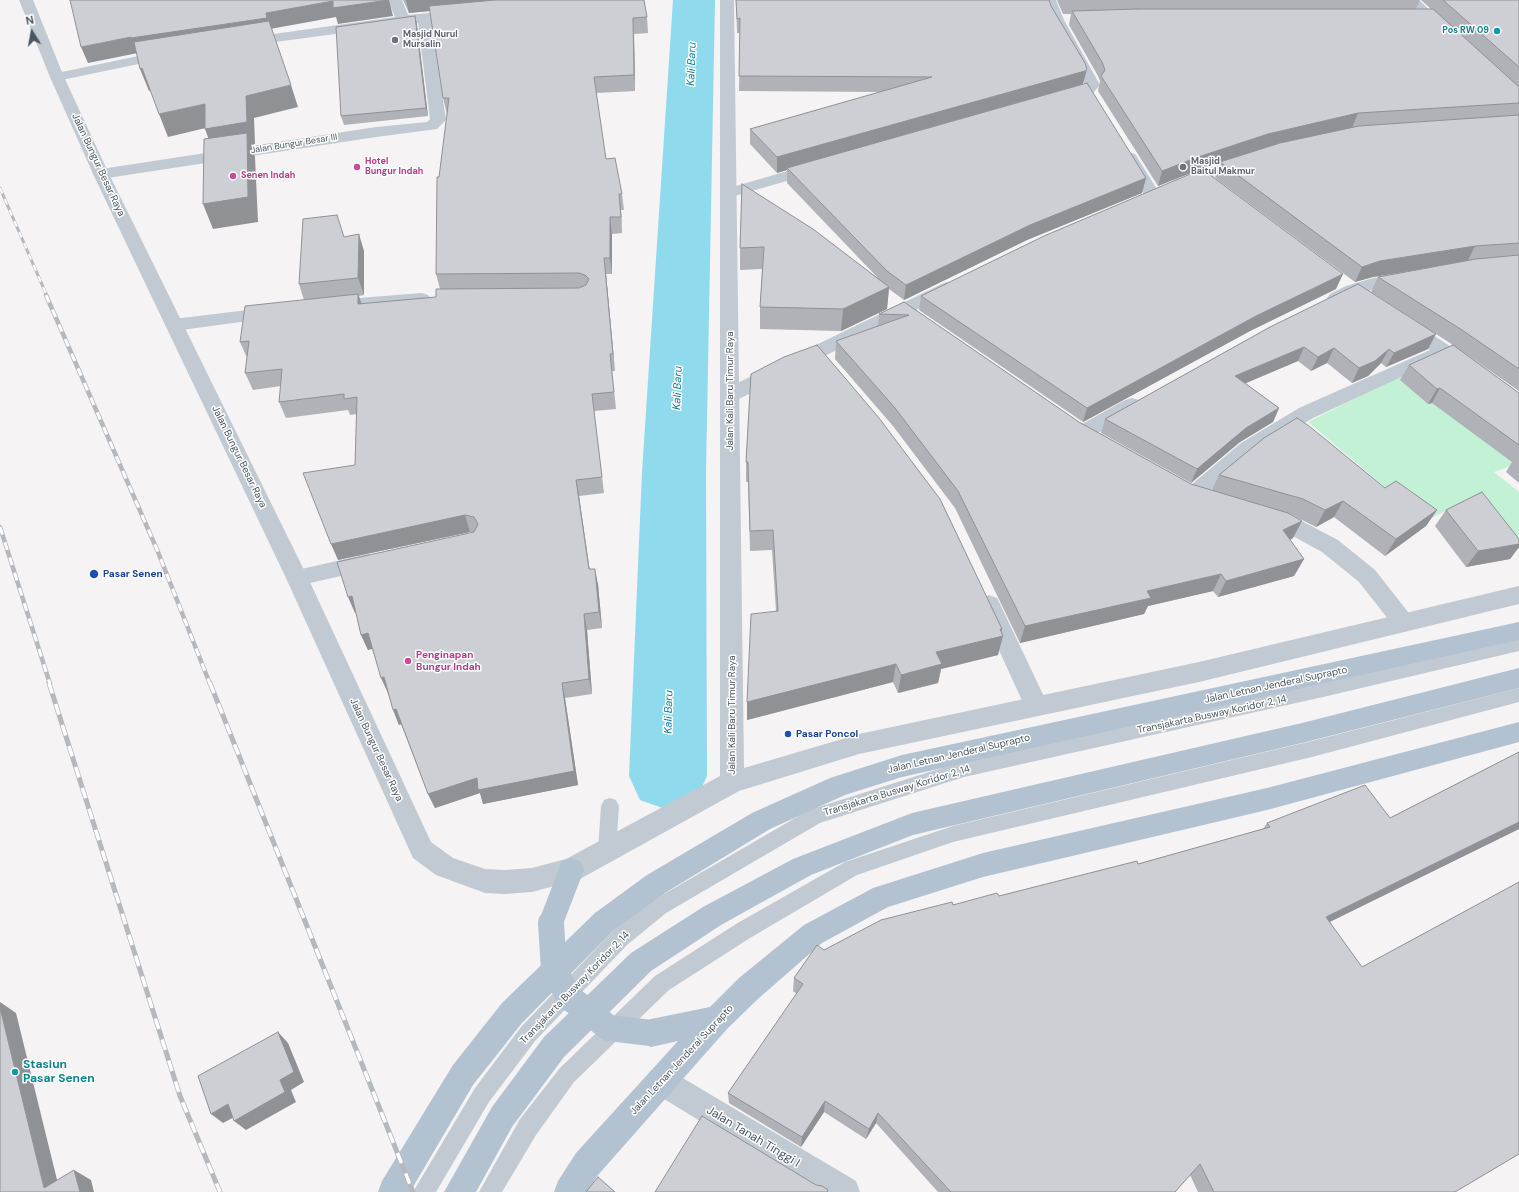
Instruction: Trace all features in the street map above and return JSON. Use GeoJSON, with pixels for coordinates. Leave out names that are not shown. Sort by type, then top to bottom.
{"type":"FeatureCollection","features":[{"type":"Feature","properties":{"kind":"main road","name":"Jalan Letnan Jenderal Suprapto"},"geometry":{"type":"LineString","coordinates":[[393,1192],[463,1075],[512,1013],[604,922],[656,884],[761,821],[839,786],[902,766],[1297,681],[1519,631]]}},
{"type":"Feature","properties":{"kind":"main road"},"geometry":{"type":"LineString","coordinates":[[459,1192],[502,1117],[554,1047],[641,962],[712,916],[802,867],[912,824],[1090,781],[1302,733],[1519,678]]}},
{"type":"Feature","properties":{"kind":"main road","name":"Jalan Letnan Jenderal Suprapto"},"geometry":{"type":"LineString","coordinates":[[569,1192],[587,1164],[717,1019],[749,988],[813,934],[882,897],[983,865],[1267,799],[1519,732]]}},
{"type":"Feature","properties":{"kind":"main road"},"geometry":{"type":"LineString","coordinates":[[571,870],[551,923],[554,970],[570,998],[609,1028],[651,1033],[717,1019]]}},
{"type":"Feature","properties":{"kind":"street","name":"Jalan Bungur Besar Raya"},"geometry":{"type":"LineString","coordinates":[[26,0],[57,77],[101,174],[297,578],[422,850],[445,867],[485,881],[532,880],[571,870]]}},
{"type":"Feature","properties":{"kind":"street"},"geometry":{"type":"LineString","coordinates":[[395,0],[403,20]]}},
{"type":"Feature","properties":{"kind":"street","name":"Jalan Kali Baru Timur Raya"},"geometry":{"type":"LineString","coordinates":[[727,0],[736,191],[730,395],[732,782]]}},
{"type":"Feature","properties":{"kind":"street"},"geometry":{"type":"LineString","coordinates":[[1049,0],[1057,20],[1090,77],[1093,85],[1092,96],[1050,101]]}},
{"type":"Feature","properties":{"kind":"street"},"geometry":{"type":"LineString","coordinates":[[1411,0],[1452,38]]}},
{"type":"Feature","properties":{"kind":"street"},"geometry":{"type":"LineString","coordinates":[[232,43],[403,20],[476,13]]}},
{"type":"Feature","properties":{"kind":"street"},"geometry":{"type":"LineString","coordinates":[[1408,17],[1430,18]]}},
{"type":"Feature","properties":{"kind":"street","name":"Jalan Bungur Besar III"},"geometry":{"type":"LineString","coordinates":[[101,174],[376,132],[432,126],[438,120],[424,18]]}},
{"type":"Feature","properties":{"kind":"street"},"geometry":{"type":"LineString","coordinates":[[1057,20],[1072,19]]}},
{"type":"Feature","properties":{"kind":"street"},"geometry":{"type":"LineString","coordinates":[[57,77],[181,52]]}},
{"type":"Feature","properties":{"kind":"street"},"geometry":{"type":"LineString","coordinates":[[1120,142],[1144,197],[1262,155]]}},
{"type":"Feature","properties":{"kind":"street"},"geometry":{"type":"LineString","coordinates":[[736,191],[828,164]]}},
{"type":"Feature","properties":{"kind":"street"},"geometry":{"type":"LineString","coordinates":[[1200,176],[1219,190]]}},
{"type":"Feature","properties":{"kind":"street"},"geometry":{"type":"LineString","coordinates":[[736,191],[762,202]]}},
{"type":"Feature","properties":{"kind":"street"},"geometry":{"type":"LineString","coordinates":[[1318,306],[1346,286],[1373,284],[1420,276]]}},
{"type":"Feature","properties":{"kind":"street"},"geometry":{"type":"LineString","coordinates":[[730,395],[817,352],[897,305],[958,282]]}},
{"type":"Feature","properties":{"kind":"street"},"geometry":{"type":"LineString","coordinates":[[1346,286],[1372,303]]}},
{"type":"Feature","properties":{"kind":"street"},"geometry":{"type":"LineString","coordinates":[[314,308],[436,298]]}},
{"type":"Feature","properties":{"kind":"street"},"geometry":{"type":"LineString","coordinates":[[897,305],[922,323]]}},
{"type":"Feature","properties":{"kind":"street"},"geometry":{"type":"LineString","coordinates":[[174,325],[292,310]]}},
{"type":"Feature","properties":{"kind":"street"},"geometry":{"type":"LineString","coordinates":[[1392,316],[1445,350],[1482,377]]}},
{"type":"Feature","properties":{"kind":"street"},"geometry":{"type":"LineString","coordinates":[[1214,501],[1185,491],[1248,448],[1306,413],[1445,350]]}},
{"type":"Feature","properties":{"kind":"street"},"geometry":{"type":"LineString","coordinates":[[817,352],[831,369]]}},
{"type":"Feature","properties":{"kind":"street"},"geometry":{"type":"LineString","coordinates":[[1103,444],[1076,428],[1145,398]]}},
{"type":"Feature","properties":{"kind":"street"},"geometry":{"type":"LineString","coordinates":[[1251,512],[1287,523],[1330,546],[1368,576],[1404,623]]}},
{"type":"Feature","properties":{"kind":"street"},"geometry":{"type":"LineString","coordinates":[[297,578],[385,559]]}},
{"type":"Feature","properties":{"kind":"street"},"geometry":{"type":"LineString","coordinates":[[980,584],[1036,705]]}},
{"type":"Feature","properties":{"kind":"street"},"geometry":{"type":"LineString","coordinates":[[571,870],[732,782],[859,744],[1036,705],[1199,672],[1519,595]]}},
{"type":"Feature","properties":{"kind":"street","name":"Jalan Tanah Tinggi I"},"geometry":{"type":"LineString","coordinates":[[661,1081],[845,1192]]}},
{"type":"Feature","properties":{"kind":"lane","name":"Transjakarta Busway Koridor 2, 14"},"geometry":{"type":"LineString","coordinates":[[424,1192],[482,1095],[524,1040],[620,938],[659,906],[815,816],[964,769],[1323,690],[1519,644]]}},
{"type":"Feature","properties":{"kind":"lane"},"geometry":{"type":"LineString","coordinates":[[490,1192],[528,1127],[567,1075],[662,983],[743,931],[852,868],[953,834],[1312,749],[1519,695]]}},
{"type":"Feature","properties":{"kind":"lane"},"geometry":{"type":"LineString","coordinates":[[607,851],[610,806]]}},
{"type":"Feature","properties":{"kind":"green space"},"geometry":{"type":"Polygon","coordinates":[[[1408,372],[1519,463],[1494,472],[1519,492],[1519,550],[1467,501],[1425,521],[1308,422],[1408,372]]]}},
{"type":"Feature","properties":{"kind":"building"},"geometry":{"type":"Polygon","coordinates":[[[70,0],[389,0],[333,8],[333,1],[266,13],[267,18],[131,37],[81,47],[70,0]]]}},
{"type":"Feature","properties":{"kind":"building"},"geometry":{"type":"Polygon","coordinates":[[[495,0],[644,0],[647,17],[633,18],[634,75],[594,77],[606,159],[615,158],[622,194],[619,194],[621,217],[610,217],[610,258],[604,258],[613,354],[610,354],[614,392],[592,394],[602,477],[576,480],[589,569],[595,569],[599,612],[584,614],[589,679],[562,683],[574,771],[478,790],[477,778],[428,794],[396,709],[393,710],[384,677],[381,678],[368,633],[361,635],[352,596],[348,597],[337,562],[474,532],[478,524],[474,517],[465,515],[331,544],[303,473],[355,465],[357,397],[344,399],[344,394],[279,402],[282,369],[245,373],[249,341],[240,342],[245,306],[358,294],[358,304],[436,297],[436,289],[579,288],[586,285],[589,279],[585,275],[579,273],[436,274],[437,177],[439,177],[449,98],[443,98],[429,6],[495,0]]]}},
{"type":"Feature","properties":{"kind":"building"},"geometry":{"type":"Polygon","coordinates":[[[736,0],[1049,0],[1087,69],[1085,71],[777,157],[750,129],[932,77],[739,76],[740,18],[737,19],[736,0]]]}},
{"type":"Feature","properties":{"kind":"building"},"geometry":{"type":"Polygon","coordinates":[[[1443,0],[1519,0],[1519,67],[1443,0]]]}},
{"type":"Feature","properties":{"kind":"building"},"geometry":{"type":"Polygon","coordinates":[[[1138,9],[1433,9],[1519,87],[1519,103],[1358,113],[1268,134],[1198,157],[1162,171],[1101,76],[1105,70],[1102,62],[1072,11],[1138,9]]]}},
{"type":"Feature","properties":{"kind":"building"},"geometry":{"type":"Polygon","coordinates":[[[415,16],[426,108],[341,116],[336,27],[415,16]]]}},
{"type":"Feature","properties":{"kind":"building"},"geometry":{"type":"Polygon","coordinates":[[[269,21],[291,85],[246,96],[247,122],[205,129],[205,104],[159,114],[142,68],[140,69],[134,42],[269,21]]]}},
{"type":"Feature","properties":{"kind":"building"},"geometry":{"type":"Polygon","coordinates":[[[1087,83],[1146,178],[1030,225],[906,285],[887,271],[787,168],[1087,83]]]}},
{"type":"Feature","properties":{"kind":"building"},"geometry":{"type":"Polygon","coordinates":[[[1519,115],[1519,243],[1475,246],[1380,261],[1362,267],[1220,162],[1280,143],[1359,126],[1519,115]]]}},
{"type":"Feature","properties":{"kind":"building"},"geometry":{"type":"Polygon","coordinates":[[[247,133],[248,197],[203,204],[204,139],[247,133]]]}},
{"type":"Feature","properties":{"kind":"building"},"geometry":{"type":"Polygon","coordinates":[[[1202,169],[1343,274],[1256,316],[1087,408],[921,296],[1044,236],[1202,169]]]}},
{"type":"Feature","properties":{"kind":"building"},"geometry":{"type":"Polygon","coordinates":[[[742,184],[813,229],[889,287],[843,309],[760,307],[764,247],[740,248],[742,184]]]}},
{"type":"Feature","properties":{"kind":"building"},"geometry":{"type":"Polygon","coordinates":[[[337,215],[344,237],[359,234],[358,278],[299,284],[303,219],[337,215]]]}},
{"type":"Feature","properties":{"kind":"building"},"geometry":{"type":"Polygon","coordinates":[[[1519,255],[1519,369],[1462,330],[1378,277],[1476,259],[1519,255]]]}},
{"type":"Feature","properties":{"kind":"building"},"geometry":{"type":"Polygon","coordinates":[[[1358,284],[1436,334],[1394,353],[1389,349],[1375,361],[1359,368],[1334,348],[1318,357],[1304,347],[1235,376],[1279,408],[1246,428],[1197,469],[1105,419],[1270,327],[1358,284]]]}},
{"type":"Feature","properties":{"kind":"building"},"geometry":{"type":"Polygon","coordinates":[[[904,302],[1079,422],[1191,484],[1288,513],[1302,521],[1283,530],[1304,559],[1226,581],[1221,574],[1147,591],[1151,598],[1025,626],[958,491],[895,408],[836,341],[909,315],[879,314],[904,302]]]}},
{"type":"Feature","properties":{"kind":"building"},"geometry":{"type":"Polygon","coordinates":[[[817,345],[879,418],[940,499],[1002,629],[1000,629],[1003,636],[936,652],[942,664],[901,675],[896,664],[747,702],[751,614],[778,611],[773,530],[750,531],[748,462],[746,462],[751,374],[784,357],[817,345]]]}},
{"type":"Feature","properties":{"kind":"building"},"geometry":{"type":"Polygon","coordinates":[[[1453,345],[1519,393],[1519,445],[1440,388],[1437,389],[1409,365],[1453,345]]]}},
{"type":"Feature","properties":{"kind":"building"},"geometry":{"type":"Polygon","coordinates":[[[1297,418],[1309,426],[1385,488],[1396,481],[1437,510],[1396,539],[1343,501],[1325,510],[1303,499],[1219,475],[1264,438],[1297,418]]]}},
{"type":"Feature","properties":{"kind":"building"},"geometry":{"type":"Polygon","coordinates":[[[1482,492],[1519,539],[1519,544],[1478,551],[1446,510],[1482,492]]]}},
{"type":"Feature","properties":{"kind":"building"},"geometry":{"type":"Polygon","coordinates":[[[1519,752],[1519,822],[1326,917],[1362,967],[1519,882],[1519,1154],[1455,1192],[1214,1192],[1200,1164],[1175,1192],[951,1192],[878,1113],[869,1129],[825,1101],[802,1137],[728,1093],[803,984],[794,978],[817,945],[824,950],[881,920],[952,902],[953,905],[997,893],[999,896],[1137,861],[1138,864],[1270,827],[1267,823],[1365,785],[1390,818],[1519,752]]]}},
{"type":"Feature","properties":{"kind":"building"},"geometry":{"type":"Polygon","coordinates":[[[0,1008],[44,1188],[74,1170],[80,1192],[0,1192],[0,1008]]]}},
{"type":"Feature","properties":{"kind":"building"},"geometry":{"type":"Polygon","coordinates":[[[278,1032],[294,1072],[280,1080],[285,1092],[234,1121],[228,1104],[211,1114],[198,1076],[278,1032]]]}},
{"type":"Feature","properties":{"kind":"building"},"geometry":{"type":"Polygon","coordinates":[[[702,1116],[816,1185],[822,1186],[828,1190],[827,1192],[655,1192],[702,1116]]]}},
{"type":"Feature","properties":{"kind":"building"},"geometry":{"type":"Polygon","coordinates":[[[598,1177],[615,1192],[586,1192],[598,1177]]]}},
{"type":"Feature","properties":{"kind":"waterway","name":"Kali Baru"},"geometry":{"type":"LineString","coordinates":[[668,776],[674,472],[694,0]]}},
{"type":"Feature","properties":{"kind":"railway"},"geometry":{"type":"LineString","coordinates":[[0,188],[47,296]]}},
{"type":"Feature","properties":{"kind":"railway"},"geometry":{"type":"LineString","coordinates":[[46,295],[158,552],[210,684]]}},
{"type":"Feature","properties":{"kind":"railway"},"geometry":{"type":"LineString","coordinates":[[0,527],[50,684]]}},
{"type":"Feature","properties":{"kind":"railway"},"geometry":{"type":"LineString","coordinates":[[49,683],[180,1096],[220,1192]]}},
{"type":"Feature","properties":{"kind":"railway"},"geometry":{"type":"LineString","coordinates":[[210,683],[413,1192]]}},
{"type":"Feature","properties":{"kind":"place","name":"Pos RW 09"},"geometry":{"type":"Point","coordinates":[1497,31]}},
{"type":"Feature","properties":{"kind":"place","name":"Masjid Nurul Mursalin"},"geometry":{"type":"Point","coordinates":[395,40]}},
{"type":"Feature","properties":{"kind":"place","name":"Hotel Bungur Indah"},"geometry":{"type":"Point","coordinates":[357,167]}},
{"type":"Feature","properties":{"kind":"place","name":"Masjid Baitul Makmur"},"geometry":{"type":"Point","coordinates":[1183,167]}},
{"type":"Feature","properties":{"kind":"place","name":"Senen Indah"},"geometry":{"type":"Point","coordinates":[233,176]}},
{"type":"Feature","properties":{"kind":"place","name":"Pasar Senen"},"geometry":{"type":"Point","coordinates":[94,574]}},
{"type":"Feature","properties":{"kind":"place","name":"Penginapan Bungur Indah"},"geometry":{"type":"Point","coordinates":[408,661]}},
{"type":"Feature","properties":{"kind":"place","name":"Pasar Poncol"},"geometry":{"type":"Point","coordinates":[788,734]}},
{"type":"Feature","properties":{"kind":"place","name":"Stasiun Pasar Senen"},"geometry":{"type":"Point","coordinates":[15,1072]}}]}
